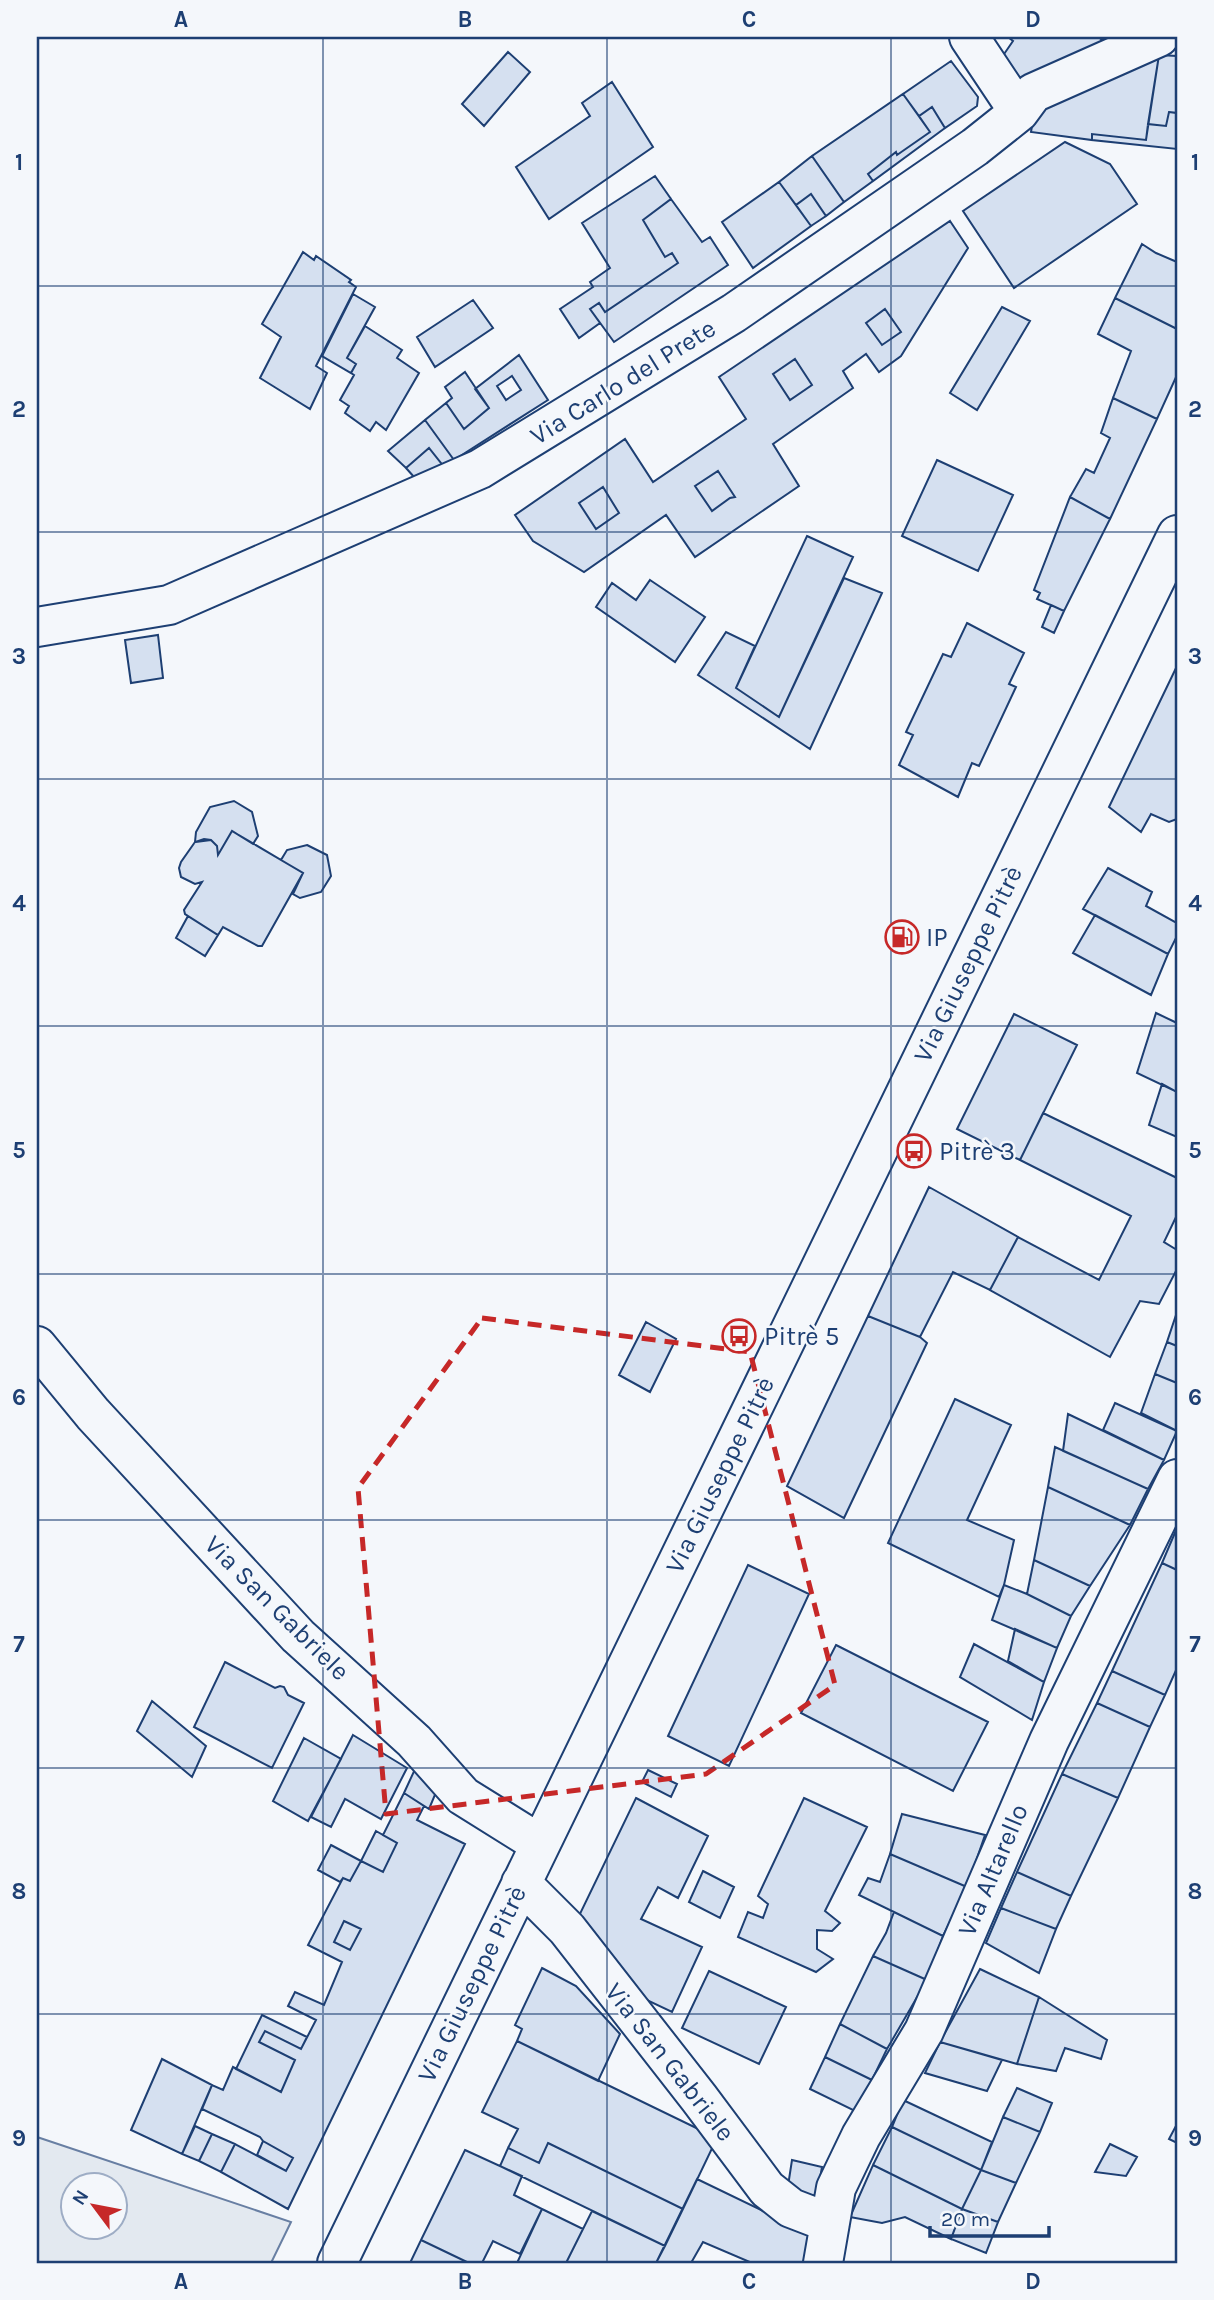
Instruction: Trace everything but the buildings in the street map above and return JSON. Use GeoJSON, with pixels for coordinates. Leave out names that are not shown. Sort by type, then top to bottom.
{"type":"FeatureCollection","features":[{"type":"Feature","properties":{"kind":"street"},"geometry":{"type":"LineString","coordinates":[[969,37],[1018,112]]}},
{"type":"Feature","properties":{"kind":"street","name":"Via Carlo del Prete"},"geometry":{"type":"LineString","coordinates":[[37,627],[169,605],[480,469],[734,313],[975,147],[1018,112],[1033,93],[1159,37]]}},
{"type":"Feature","properties":{"kind":"street","name":"Via Giuseppe Pitrè"},"geometry":{"type":"LineString","coordinates":[[337,2263],[1177,535]]}},
{"type":"Feature","properties":{"kind":"street","name":"Via San Gabriele"},"geometry":{"type":"LineString","coordinates":[[37,1346],[93,1414],[298,1636],[414,1741],[463,1796],[540,1844]]}},
{"type":"Feature","properties":{"kind":"street","name":"Via Altarello"},"geometry":{"type":"LineString","coordinates":[[823,2263],[836,2188],[861,2136],[924,2031],[1049,1741],[1177,1479]]}},
{"type":"Feature","properties":{"kind":"street","name":"Via San Gabriele"},"geometry":{"type":"LineString","coordinates":[[521,1883],[567,1929],[767,2189],[791,2208],[830,2223]]}},
{"type":"Feature","properties":{"kind":"highlighted area"},"geometry":{"type":"Polygon","coordinates":[[[482,1318],[750,1352],[835,1685],[706,1774],[386,1814],[358,1488],[482,1318]]]}},
{"type":"Feature","properties":{"kind":"shaded area"},"geometry":{"type":"Polygon","coordinates":[[[37,2137],[291,2222],[271,2263],[37,2263],[37,2137]]]}},
{"type":"Feature","properties":{"kind":"place","name":"IP"},"geometry":{"type":"Point","coordinates":[902,937]}},
{"type":"Feature","properties":{"kind":"place","name":"Pitrè 3"},"geometry":{"type":"Point","coordinates":[914,1151]}},
{"type":"Feature","properties":{"kind":"place","name":"Pitrè 5"},"geometry":{"type":"Point","coordinates":[739,1336]}}]}
